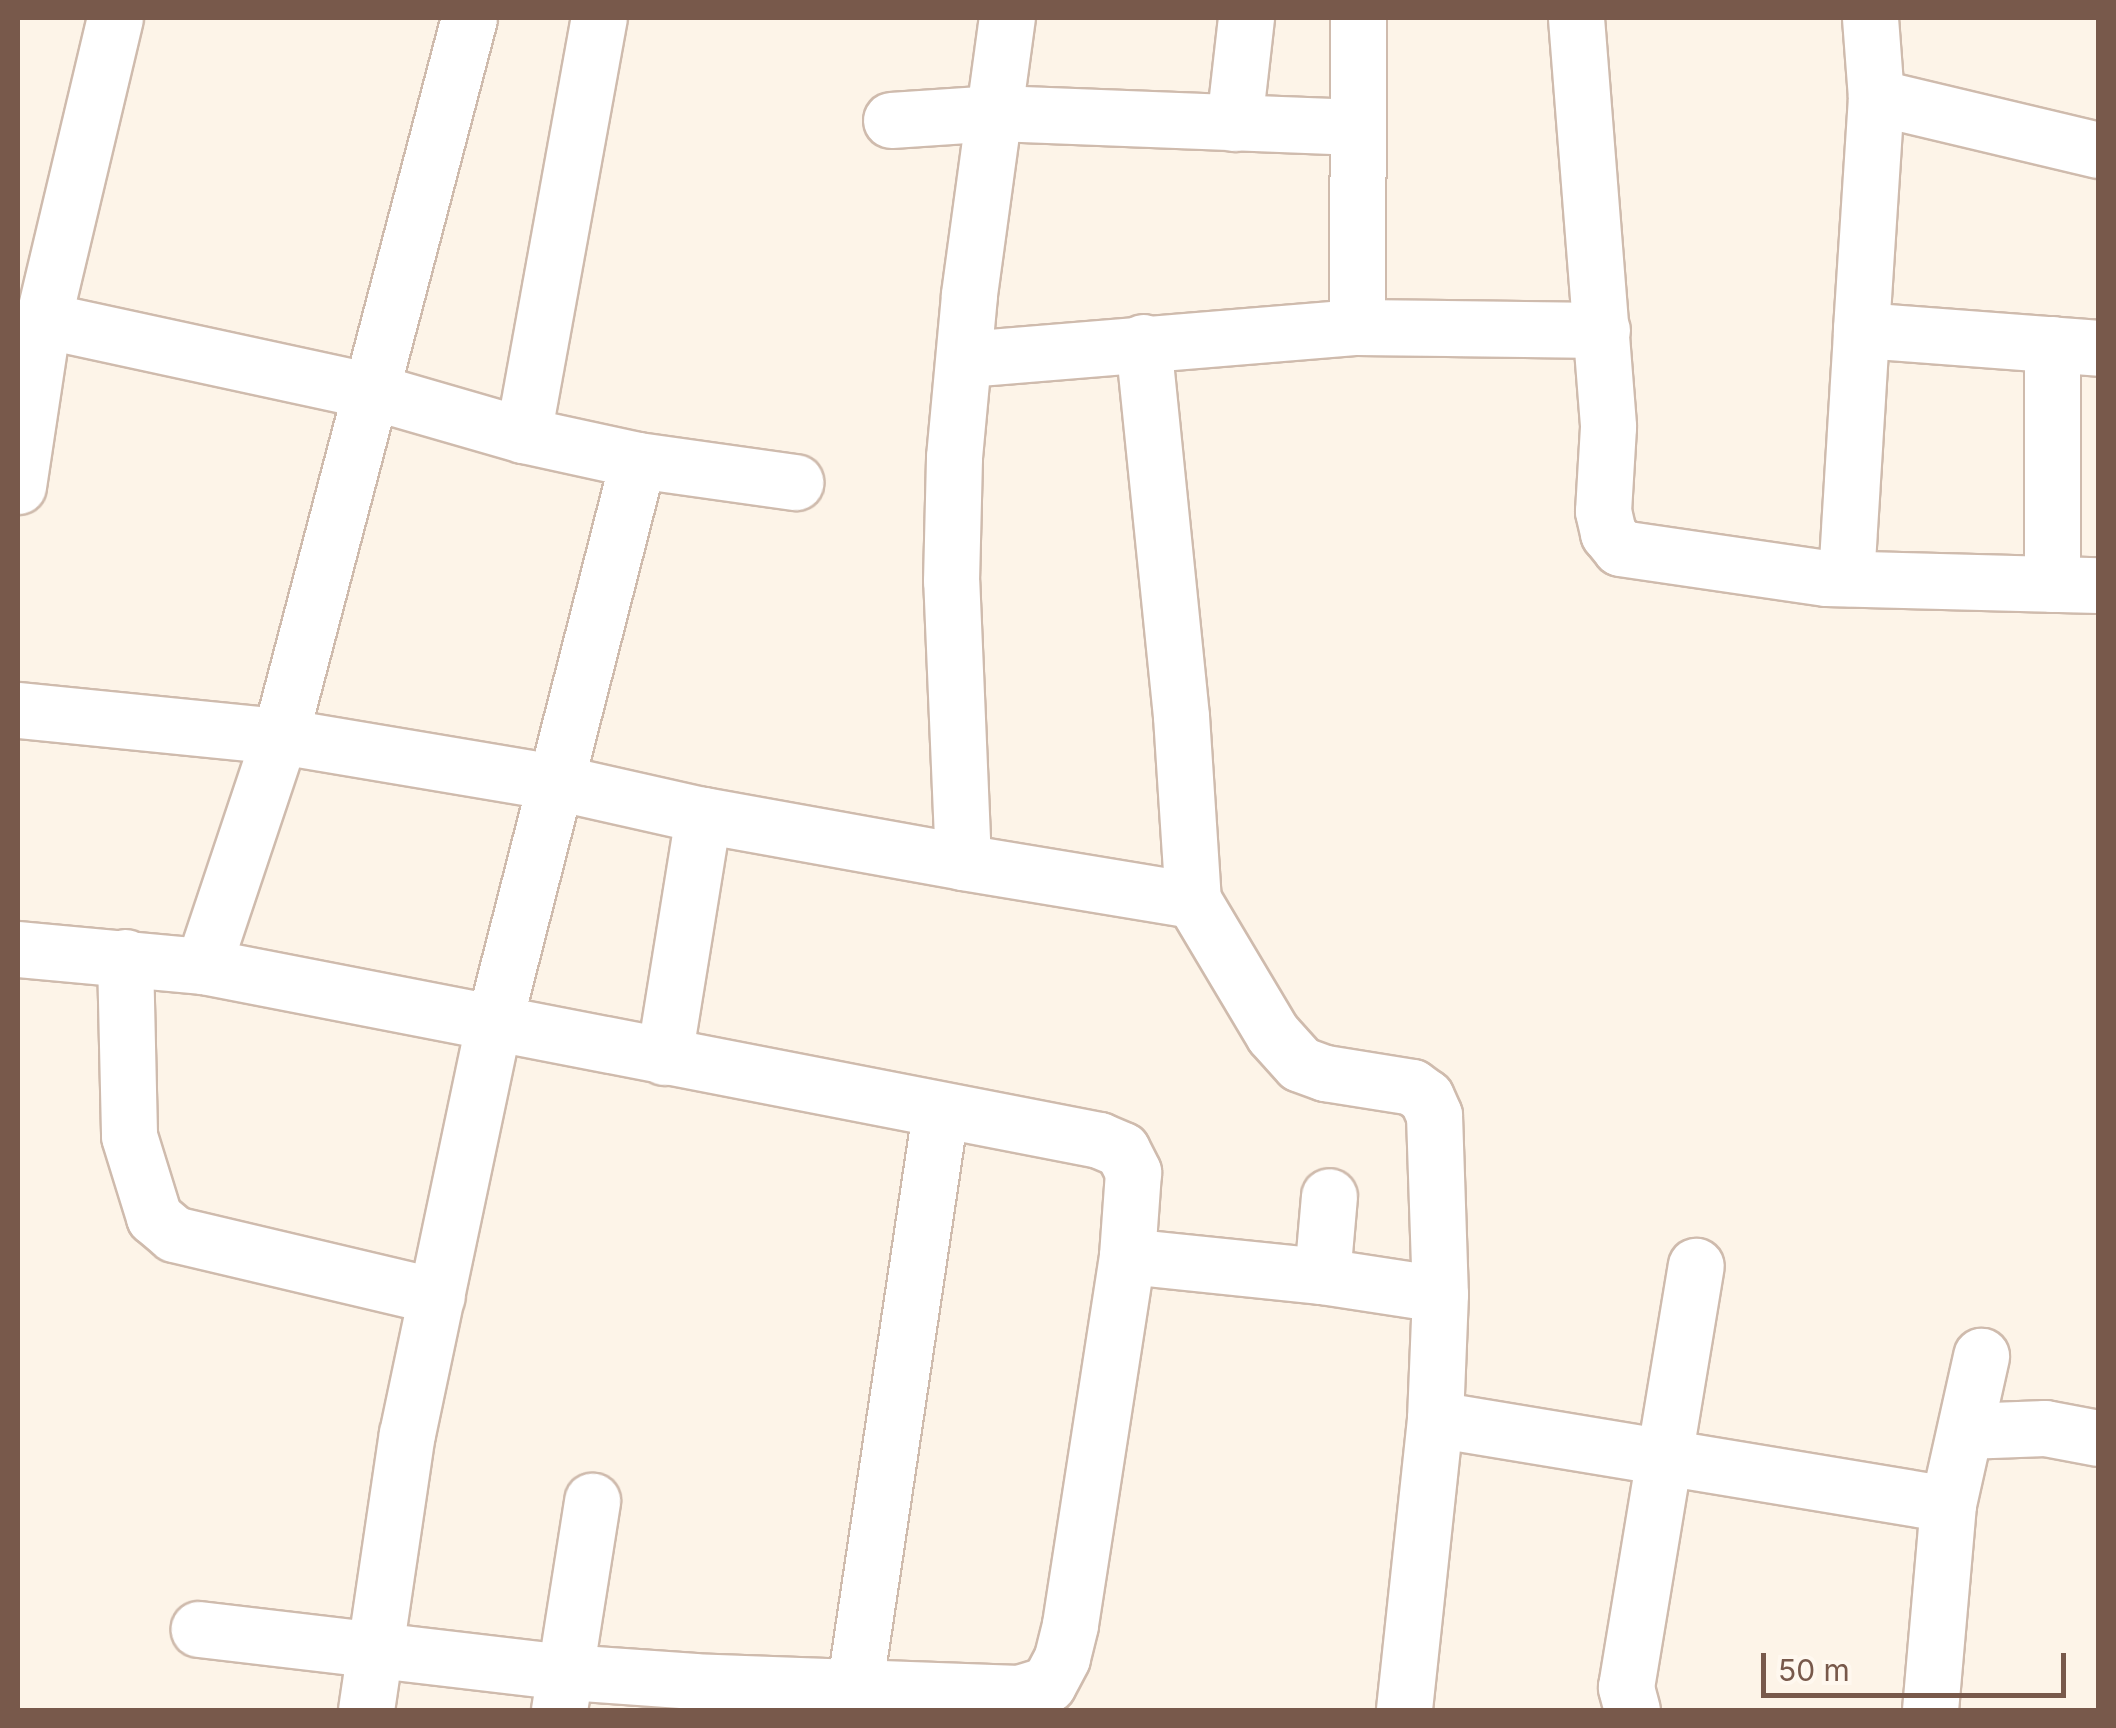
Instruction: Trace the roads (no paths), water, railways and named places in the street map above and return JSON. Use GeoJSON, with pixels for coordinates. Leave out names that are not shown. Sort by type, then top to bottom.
{"type":"FeatureCollection","features":[{"type":"Feature","properties":{"kind":"street"},"geometry":{"type":"LineString","coordinates":[[18,486],[22,432],[43,320],[114,18]]}},
{"type":"Feature","properties":{"kind":"street"},"geometry":{"type":"LineString","coordinates":[[203,966],[280,736],[469,18]]}},
{"type":"Feature","properties":{"kind":"street"},"geometry":{"type":"LineString","coordinates":[[523,435],[599,18]]}},
{"type":"Feature","properties":{"kind":"street"},"geometry":{"type":"LineString","coordinates":[[963,862],[950,581],[954,458],[969,294],[1007,18]]}},
{"type":"Feature","properties":{"kind":"street"},"geometry":{"type":"LineString","coordinates":[[1234,123],[1246,18]]}},
{"type":"Feature","properties":{"kind":"street"},"geometry":{"type":"LineString","coordinates":[[1357,327],[1358,18]]}},
{"type":"Feature","properties":{"kind":"street"},"geometry":{"type":"LineString","coordinates":[[1576,18],[1608,427],[1604,511],[1608,533],[1620,548],[1846,578],[2076,585],[2075,346],[1861,330]]}},
{"type":"Feature","properties":{"kind":"street"},"geometry":{"type":"LineString","coordinates":[[1846,578],[1876,97],[1870,18]]}},
{"type":"Feature","properties":{"kind":"street"},"geometry":{"type":"LineString","coordinates":[[1876,97],[2098,150]]}},
{"type":"Feature","properties":{"kind":"street"},"geometry":{"type":"LineString","coordinates":[[891,120],[996,113],[1358,127]]}},
{"type":"Feature","properties":{"kind":"street"},"geometry":{"type":"LineString","coordinates":[[43,320],[371,391],[523,435],[638,460],[795,482]]}},
{"type":"Feature","properties":{"kind":"street"},"geometry":{"type":"LineString","coordinates":[[966,359],[1357,327],[1602,330]]}},
{"type":"Feature","properties":{"kind":"street"},"geometry":{"type":"LineString","coordinates":[[1142,342],[1182,716],[1193,900],[1274,1034],[1300,1064],[1324,1073],[1412,1087],[1426,1097],[1434,1115],[1440,1294],[1435,1419],[1404,1710]]}},
{"type":"Feature","properties":{"kind":"street"},"geometry":{"type":"LineString","coordinates":[[366,1710],[407,1434],[494,1022],[638,460]]}},
{"type":"Feature","properties":{"kind":"street"},"geometry":{"type":"LineString","coordinates":[[18,710],[280,736],[556,782],[703,815],[1193,900]]}},
{"type":"Feature","properties":{"kind":"street"},"geometry":{"type":"LineString","coordinates":[[664,1057],[703,815]]}},
{"type":"Feature","properties":{"kind":"street"},"geometry":{"type":"LineString","coordinates":[[18,949],[203,966],[1099,1140],[1122,1150],[1133,1172],[1127,1256],[1070,1625],[1062,1658],[1048,1684],[1019,1693],[853,1698],[562,1691],[377,1647],[199,1630]]}},
{"type":"Feature","properties":{"kind":"street"},"geometry":{"type":"LineString","coordinates":[[126,957],[128,1136],[154,1217],[174,1234],[436,1296]]}},
{"type":"Feature","properties":{"kind":"street"},"geometry":{"type":"LineString","coordinates":[[853,1698],[940,1112]]}},
{"type":"Feature","properties":{"kind":"street"},"geometry":{"type":"LineString","coordinates":[[1322,1276],[1329,1196]]}},
{"type":"Feature","properties":{"kind":"street"},"geometry":{"type":"LineString","coordinates":[[1127,1256],[1322,1276],[1440,1294]]}},
{"type":"Feature","properties":{"kind":"street"},"geometry":{"type":"LineString","coordinates":[[1632,1710],[1626,1687],[1661,1458],[1696,1266]]}},
{"type":"Feature","properties":{"kind":"street"},"geometry":{"type":"LineString","coordinates":[[1930,1710],[1948,1504],[1981,1356]]}},
{"type":"Feature","properties":{"kind":"street"},"geometry":{"type":"LineString","coordinates":[[1435,1419],[1948,1504]]}},
{"type":"Feature","properties":{"kind":"street"},"geometry":{"type":"LineString","coordinates":[[1964,1431],[2045,1428],[2098,1438]]}},
{"type":"Feature","properties":{"kind":"street"},"geometry":{"type":"LineString","coordinates":[[562,1691],[592,1501]]}}]}
